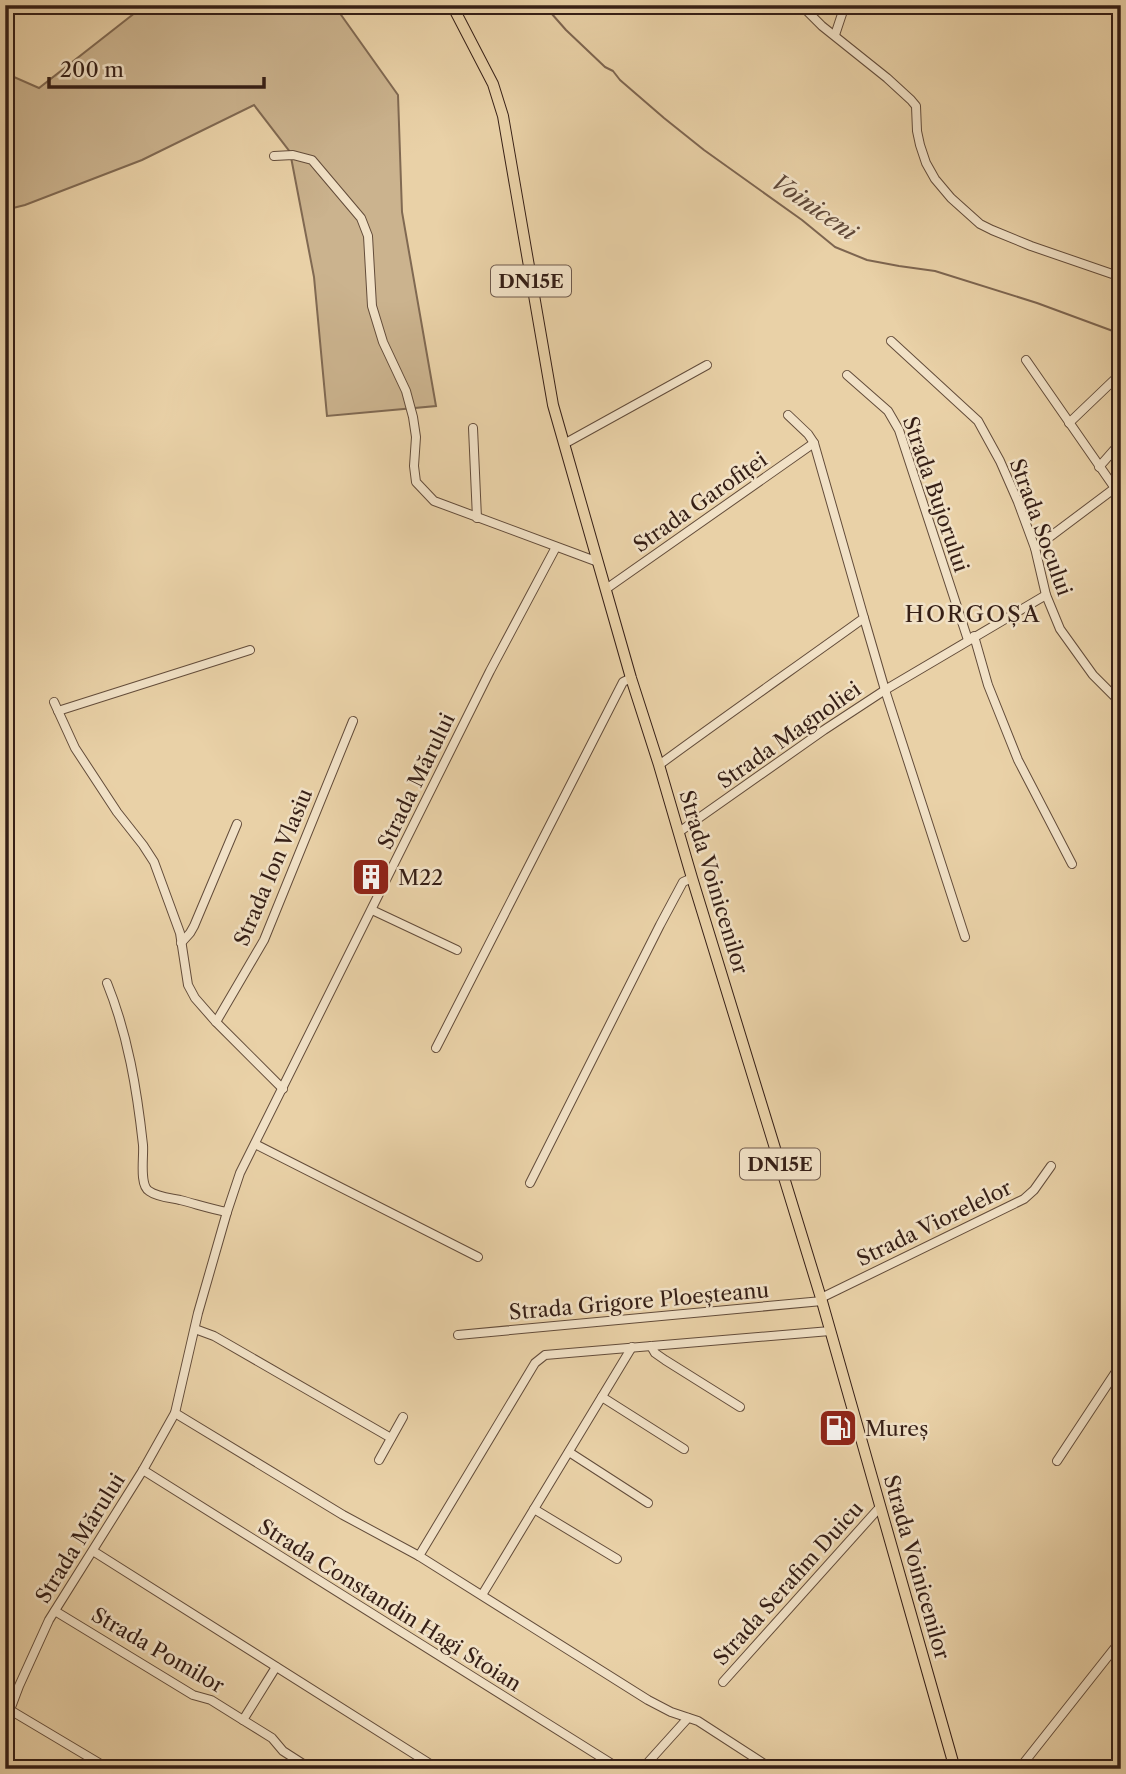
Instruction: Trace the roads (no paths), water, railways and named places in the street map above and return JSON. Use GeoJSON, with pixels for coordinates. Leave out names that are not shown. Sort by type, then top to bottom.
{"type":"FeatureCollection","features":[{"type":"Feature","properties":{"kind":"main road","name":"Strada Voinicenilor"},"geometry":{"type":"LineString","coordinates":[[452,5],[493,84],[503,116],[553,405],[631,678],[822,1300],[955,1769]]}},
{"type":"Feature","properties":{"kind":"street"},"geometry":{"type":"LineString","coordinates":[[801,5],[916,106],[917,131],[926,163],[951,198],[980,224],[1031,246],[1121,276]]}},
{"type":"Feature","properties":{"kind":"street"},"geometry":{"type":"LineString","coordinates":[[835,36],[845,5]]}},
{"type":"Feature","properties":{"kind":"street"},"geometry":{"type":"LineString","coordinates":[[274,156],[293,155],[312,160],[361,218],[368,236],[372,306],[383,342],[414,417],[416,482],[427,496],[477,518],[598,562]]}},
{"type":"Feature","properties":{"kind":"street","name":"Strada Socului"},"geometry":{"type":"LineString","coordinates":[[891,341],[978,421],[1018,502],[1035,548],[1046,595],[1060,629],[1093,674],[1121,703]]}},
{"type":"Feature","properties":{"kind":"street"},"geometry":{"type":"LineString","coordinates":[[1026,360],[1121,497]]}},
{"type":"Feature","properties":{"kind":"street"},"geometry":{"type":"LineString","coordinates":[[564,443],[707,365]]}},
{"type":"Feature","properties":{"kind":"street","name":"Strada Bujorului"},"geometry":{"type":"LineString","coordinates":[[847,376],[888,411],[898,430],[988,685],[1018,760],[1072,864]]}},
{"type":"Feature","properties":{"kind":"street"},"geometry":{"type":"LineString","coordinates":[[1069,423],[1115,379]]}},
{"type":"Feature","properties":{"kind":"street"},"geometry":{"type":"LineString","coordinates":[[788,415],[814,443],[885,690],[965,937]]}},
{"type":"Feature","properties":{"kind":"street"},"geometry":{"type":"LineString","coordinates":[[472,428],[477,518]]}},
{"type":"Feature","properties":{"kind":"street"},"geometry":{"type":"LineString","coordinates":[[1099,467],[1121,442]]}},
{"type":"Feature","properties":{"kind":"street","name":"Strada Garofiței"},"geometry":{"type":"LineString","coordinates":[[606,589],[814,443]]}},
{"type":"Feature","properties":{"kind":"street"},"geometry":{"type":"LineString","coordinates":[[1035,548],[1115,488]]}},
{"type":"Feature","properties":{"kind":"street","name":"Strada Mărului"},"geometry":{"type":"LineString","coordinates":[[5,1723],[44,1630],[175,1413],[195,1329],[240,1173],[490,671],[556,547]]}},
{"type":"Feature","properties":{"kind":"street","name":"Strada Magnoliei"},"geometry":{"type":"LineString","coordinates":[[679,832],[885,690],[1046,595]]}},
{"type":"Feature","properties":{"kind":"street"},"geometry":{"type":"LineString","coordinates":[[659,765],[864,618]]}},
{"type":"Feature","properties":{"kind":"street"},"geometry":{"type":"LineString","coordinates":[[58,711],[250,650]]}},
{"type":"Feature","properties":{"kind":"street"},"geometry":{"type":"LineString","coordinates":[[436,1048],[623,682],[631,678]]}},
{"type":"Feature","properties":{"kind":"street"},"geometry":{"type":"LineString","coordinates":[[54,702],[80,757],[154,862],[172,909],[188,985],[195,998],[283,1088]]}},
{"type":"Feature","properties":{"kind":"street","name":"Strada Ion Vlasiu"},"geometry":{"type":"LineString","coordinates":[[216,1022],[264,940],[353,721]]}},
{"type":"Feature","properties":{"kind":"street"},"geometry":{"type":"LineString","coordinates":[[181,943],[194,926],[237,824]]}},
{"type":"Feature","properties":{"kind":"street"},"geometry":{"type":"LineString","coordinates":[[530,1183],[660,925],[683,882],[692,878]]}},
{"type":"Feature","properties":{"kind":"street"},"geometry":{"type":"LineString","coordinates":[[372,910],[457,950]]}},
{"type":"Feature","properties":{"kind":"street"},"geometry":{"type":"LineString","coordinates":[[107,983],[124,1030],[135,1087],[143,1150],[144,1186],[160,1195],[227,1212]]}},
{"type":"Feature","properties":{"kind":"street"},"geometry":{"type":"LineString","coordinates":[[255,1144],[478,1257]]}},
{"type":"Feature","properties":{"kind":"street","name":"Strada Viorelelor"},"geometry":{"type":"LineString","coordinates":[[822,1300],[1024,1199],[1051,1166]]}},
{"type":"Feature","properties":{"kind":"street","name":"Strada Grigore Ploeșteanu"},"geometry":{"type":"LineString","coordinates":[[458,1335],[809,1304],[822,1300]]}},
{"type":"Feature","properties":{"kind":"street"},"geometry":{"type":"LineString","coordinates":[[195,1329],[214,1336],[391,1438]]}},
{"type":"Feature","properties":{"kind":"street"},"geometry":{"type":"LineString","coordinates":[[419,1556],[536,1363],[545,1355],[830,1331]]}},
{"type":"Feature","properties":{"kind":"street"},"geometry":{"type":"LineString","coordinates":[[651,1346],[655,1353],[665,1360],[740,1407]]}},
{"type":"Feature","properties":{"kind":"street"},"geometry":{"type":"LineString","coordinates":[[482,1595],[632,1347]]}},
{"type":"Feature","properties":{"kind":"street"},"geometry":{"type":"LineString","coordinates":[[1057,1461],[1121,1364]]}},
{"type":"Feature","properties":{"kind":"street"},"geometry":{"type":"LineString","coordinates":[[602,1397],[684,1449]]}},
{"type":"Feature","properties":{"kind":"street"},"geometry":{"type":"LineString","coordinates":[[175,1413],[377,1534],[419,1556],[648,1700],[671,1712],[698,1721],[772,1769]]}},
{"type":"Feature","properties":{"kind":"street"},"geometry":{"type":"LineString","coordinates":[[379,1460],[403,1417]]}},
{"type":"Feature","properties":{"kind":"street"},"geometry":{"type":"LineString","coordinates":[[569,1452],[648,1503]]}},
{"type":"Feature","properties":{"kind":"street","name":"Strada Constandin Hagi Stoian"},"geometry":{"type":"LineString","coordinates":[[143,1470],[620,1769]]}},
{"type":"Feature","properties":{"kind":"street","name":"Strada Serafim Duicu"},"geometry":{"type":"LineString","coordinates":[[723,1682],[880,1507]]}},
{"type":"Feature","properties":{"kind":"street"},"geometry":{"type":"LineString","coordinates":[[534,1508],[617,1559]]}},
{"type":"Feature","properties":{"kind":"street"},"geometry":{"type":"LineString","coordinates":[[93,1550],[438,1769]]}},
{"type":"Feature","properties":{"kind":"street","name":"Strada Pomilor"},"geometry":{"type":"LineString","coordinates":[[55,1611],[193,1695],[211,1699],[272,1738],[283,1751],[311,1769]]}},
{"type":"Feature","properties":{"kind":"street"},"geometry":{"type":"LineString","coordinates":[[1018,1769],[1121,1640]]}},
{"type":"Feature","properties":{"kind":"street"},"geometry":{"type":"LineString","coordinates":[[243,1720],[276,1667]]}},
{"type":"Feature","properties":{"kind":"street"},"geometry":{"type":"LineString","coordinates":[[10,1710],[109,1769]]}},
{"type":"Feature","properties":{"kind":"street"},"geometry":{"type":"LineString","coordinates":[[642,1769],[688,1718]]}},
{"type":"Feature","properties":{"kind":"waterway","name":"Voiniceni"},"geometry":{"type":"LineString","coordinates":[[544,5],[605,67],[613,71],[664,118],[835,247],[867,260],[935,271],[1037,303],[1121,334]]}},
{"type":"Feature","properties":{"kind":"place","name":"M22"},"geometry":{"type":"Point","coordinates":[371,877]}},
{"type":"Feature","properties":{"kind":"place","name":"Mureș"},"geometry":{"type":"Point","coordinates":[838,1428]}},
{"type":"Feature","properties":{"kind":"district","name":"HORGOȘA"},"geometry":{"type":"Point","coordinates":[973,614]}}]}
